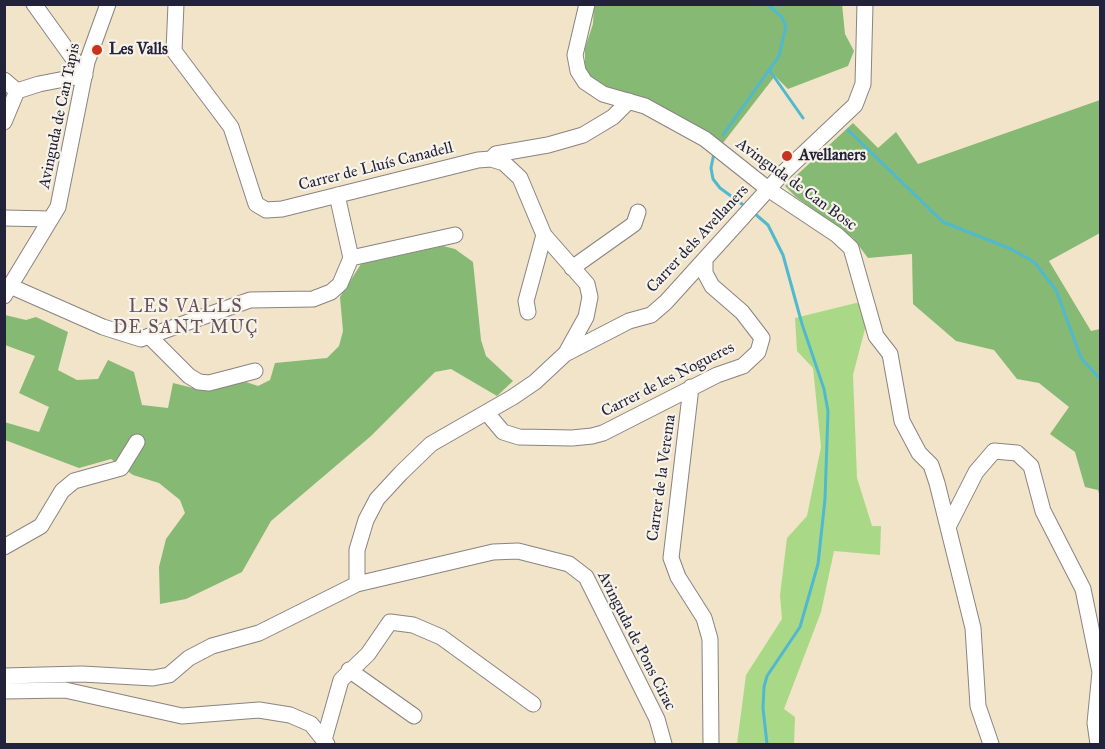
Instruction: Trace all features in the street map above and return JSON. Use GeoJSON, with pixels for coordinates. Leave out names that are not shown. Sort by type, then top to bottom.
{"type":"FeatureCollection","features":[{"type":"Feature","properties":{"kind":"street"},"geometry":{"type":"LineString","coordinates":[[4,122],[17,91],[85,75],[34,4]]}},
{"type":"Feature","properties":{"kind":"street","name":"Avinguda de Can Tapis"},"geometry":{"type":"LineString","coordinates":[[7,291],[58,207],[85,75],[108,4]]}},
{"type":"Feature","properties":{"kind":"street","name":"Carrer de Lluís Canadell"},"geometry":{"type":"LineString","coordinates":[[176,4],[174,51],[231,127],[256,204],[266,210],[282,209],[491,159],[496,154],[548,145],[583,135],[613,117],[629,101]]}},
{"type":"Feature","properties":{"kind":"street","name":"Avinguda de Can Bosc"},"geometry":{"type":"LineString","coordinates":[[588,4],[575,60],[579,74],[591,87],[603,94],[645,106],[705,140],[768,189],[837,235],[851,248],[876,336],[890,354],[902,421],[919,453],[931,465],[973,628],[978,706],[991,744]]}},
{"type":"Feature","properties":{"kind":"street","name":"Carrer dels Avellaners"},"geometry":{"type":"LineString","coordinates":[[357,584],[357,550],[366,520],[377,499],[431,444],[487,413],[535,382],[565,354],[629,321],[651,315],[705,260],[768,189],[855,105],[863,84],[865,4]]}},
{"type":"Feature","properties":{"kind":"street"},"geometry":{"type":"LineString","coordinates":[[4,80],[17,91]]}},
{"type":"Feature","properties":{"kind":"street"},"geometry":{"type":"LineString","coordinates":[[491,159],[504,163],[520,178],[544,235],[586,284],[590,297],[586,317],[565,354]]}},
{"type":"Feature","properties":{"kind":"street"},"geometry":{"type":"LineString","coordinates":[[7,291],[141,339],[250,300],[313,299],[331,292],[348,272],[351,258],[337,195]]}},
{"type":"Feature","properties":{"kind":"street"},"geometry":{"type":"LineString","coordinates":[[572,268],[634,224],[638,212]]}},
{"type":"Feature","properties":{"kind":"street"},"geometry":{"type":"LineString","coordinates":[[4,218],[51,219]]}},
{"type":"Feature","properties":{"kind":"street"},"geometry":{"type":"LineString","coordinates":[[351,258],[455,235]]}},
{"type":"Feature","properties":{"kind":"street"},"geometry":{"type":"LineString","coordinates":[[528,312],[526,301],[544,235]]}},
{"type":"Feature","properties":{"kind":"street","name":"Carrer de les Nogueres"},"geometry":{"type":"LineString","coordinates":[[487,413],[503,432],[519,437],[592,436],[603,433],[691,387],[743,366],[758,352],[762,338],[742,312],[712,286],[705,273],[705,260]]}},
{"type":"Feature","properties":{"kind":"street"},"geometry":{"type":"LineString","coordinates":[[149,336],[189,376],[199,382],[209,382],[255,371]]}},
{"type":"Feature","properties":{"kind":"street","name":"Carrer de la Verema"},"geometry":{"type":"LineString","coordinates":[[691,387],[671,558],[678,577],[704,618],[710,639],[711,744]]}},
{"type":"Feature","properties":{"kind":"street"},"geometry":{"type":"LineString","coordinates":[[4,547],[41,526],[62,491],[74,481],[121,468],[137,442]]}},
{"type":"Feature","properties":{"kind":"street"},"geometry":{"type":"LineString","coordinates":[[948,527],[976,472],[987,456],[994,451],[1003,450],[1017,453],[1031,466],[1043,511],[1083,589],[1100,672],[1095,723],[1098,744]]}},
{"type":"Feature","properties":{"kind":"street","name":"Avinguda de Pons Cirac"},"geometry":{"type":"LineString","coordinates":[[4,691],[82,674],[153,678],[169,675],[189,658],[212,646],[259,633],[357,584],[493,552],[518,551],[569,564],[586,577],[657,719],[664,744]]}},
{"type":"Feature","properties":{"kind":"street"},"geometry":{"type":"LineString","coordinates":[[325,742],[341,680],[368,654],[390,622],[399,621],[441,637],[533,704]]}},
{"type":"Feature","properties":{"kind":"street"},"geometry":{"type":"LineString","coordinates":[[349,670],[414,716]]}},
{"type":"Feature","properties":{"kind":"street","name":"Avinguda de Pons Cirac"},"geometry":{"type":"LineString","coordinates":[[4,676],[53,682]]}},
{"type":"Feature","properties":{"kind":"street"},"geometry":{"type":"LineString","coordinates":[[53,682],[182,716],[259,710],[290,715],[311,724],[325,742]]}},
{"type":"Feature","properties":{"kind":"green space"},"geometry":{"type":"Polygon","coordinates":[[[842,4],[845,34],[854,51],[848,66],[788,89],[775,76],[723,143],[678,115],[634,96],[605,88],[585,72],[585,48],[593,24],[594,5],[842,4]]]}},
{"type":"Feature","properties":{"kind":"green space"},"geometry":{"type":"Polygon","coordinates":[[[1100,100],[1100,233],[1049,261],[1091,331],[1100,329],[1100,497],[1098,490],[1085,487],[1075,452],[1050,434],[1069,407],[1039,383],[1017,379],[994,350],[956,341],[913,304],[912,254],[868,258],[853,238],[796,197],[785,186],[853,123],[878,148],[896,132],[918,164],[1100,100]]]}},
{"type":"Feature","properties":{"kind":"green space"},"geometry":{"type":"Polygon","coordinates":[[[443,246],[455,249],[473,262],[481,340],[486,356],[513,381],[497,396],[451,369],[435,372],[371,436],[271,521],[242,572],[186,599],[160,604],[159,567],[166,539],[185,513],[180,500],[159,483],[133,475],[111,459],[79,468],[5,440],[4,422],[39,432],[49,407],[19,393],[35,356],[5,345],[5,315],[26,320],[36,317],[68,332],[58,370],[77,380],[98,379],[108,360],[134,372],[142,405],[168,408],[173,383],[201,390],[246,382],[258,386],[270,380],[275,363],[327,358],[339,346],[343,331],[340,297],[361,264],[443,246]]]}},
{"type":"Feature","properties":{"kind":"green space"},"geometry":{"type":"Polygon","coordinates":[[[860,302],[866,325],[853,375],[857,478],[872,526],[881,526],[880,555],[834,551],[821,612],[784,709],[795,717],[794,744],[737,744],[746,675],[782,619],[780,595],[787,538],[807,516],[821,447],[813,368],[797,351],[795,318],[860,302]]]}},
{"type":"Feature","properties":{"kind":"waterway"},"geometry":{"type":"LineString","coordinates":[[723,135],[779,56],[786,26],[781,16],[767,4]]}},
{"type":"Feature","properties":{"kind":"waterway"},"geometry":{"type":"LineString","coordinates":[[770,71],[803,118]]}},
{"type":"Feature","properties":{"kind":"waterway"},"geometry":{"type":"LineString","coordinates":[[848,130],[943,222],[1011,249],[1034,262],[1056,290],[1081,358],[1100,379]]}},
{"type":"Feature","properties":{"kind":"waterway"},"geometry":{"type":"LineString","coordinates":[[714,153],[711,168],[713,179],[720,188],[746,207]]}},
{"type":"Feature","properties":{"kind":"waterway"},"geometry":{"type":"LineString","coordinates":[[754,213],[768,225],[783,255],[802,324],[824,389],[828,411],[825,499],[818,564],[800,627],[767,676],[763,708],[767,744]]}},
{"type":"Feature","properties":{"kind":"place","name":"Les Valls"},"geometry":{"type":"Point","coordinates":[97,50]}},
{"type":"Feature","properties":{"kind":"place","name":"Avellaners"},"geometry":{"type":"Point","coordinates":[787,156]}},
{"type":"Feature","properties":{"kind":"district","name":"LES VALLS DE SANT MUÇ"},"geometry":{"type":"Point","coordinates":[186,318]}}]}
